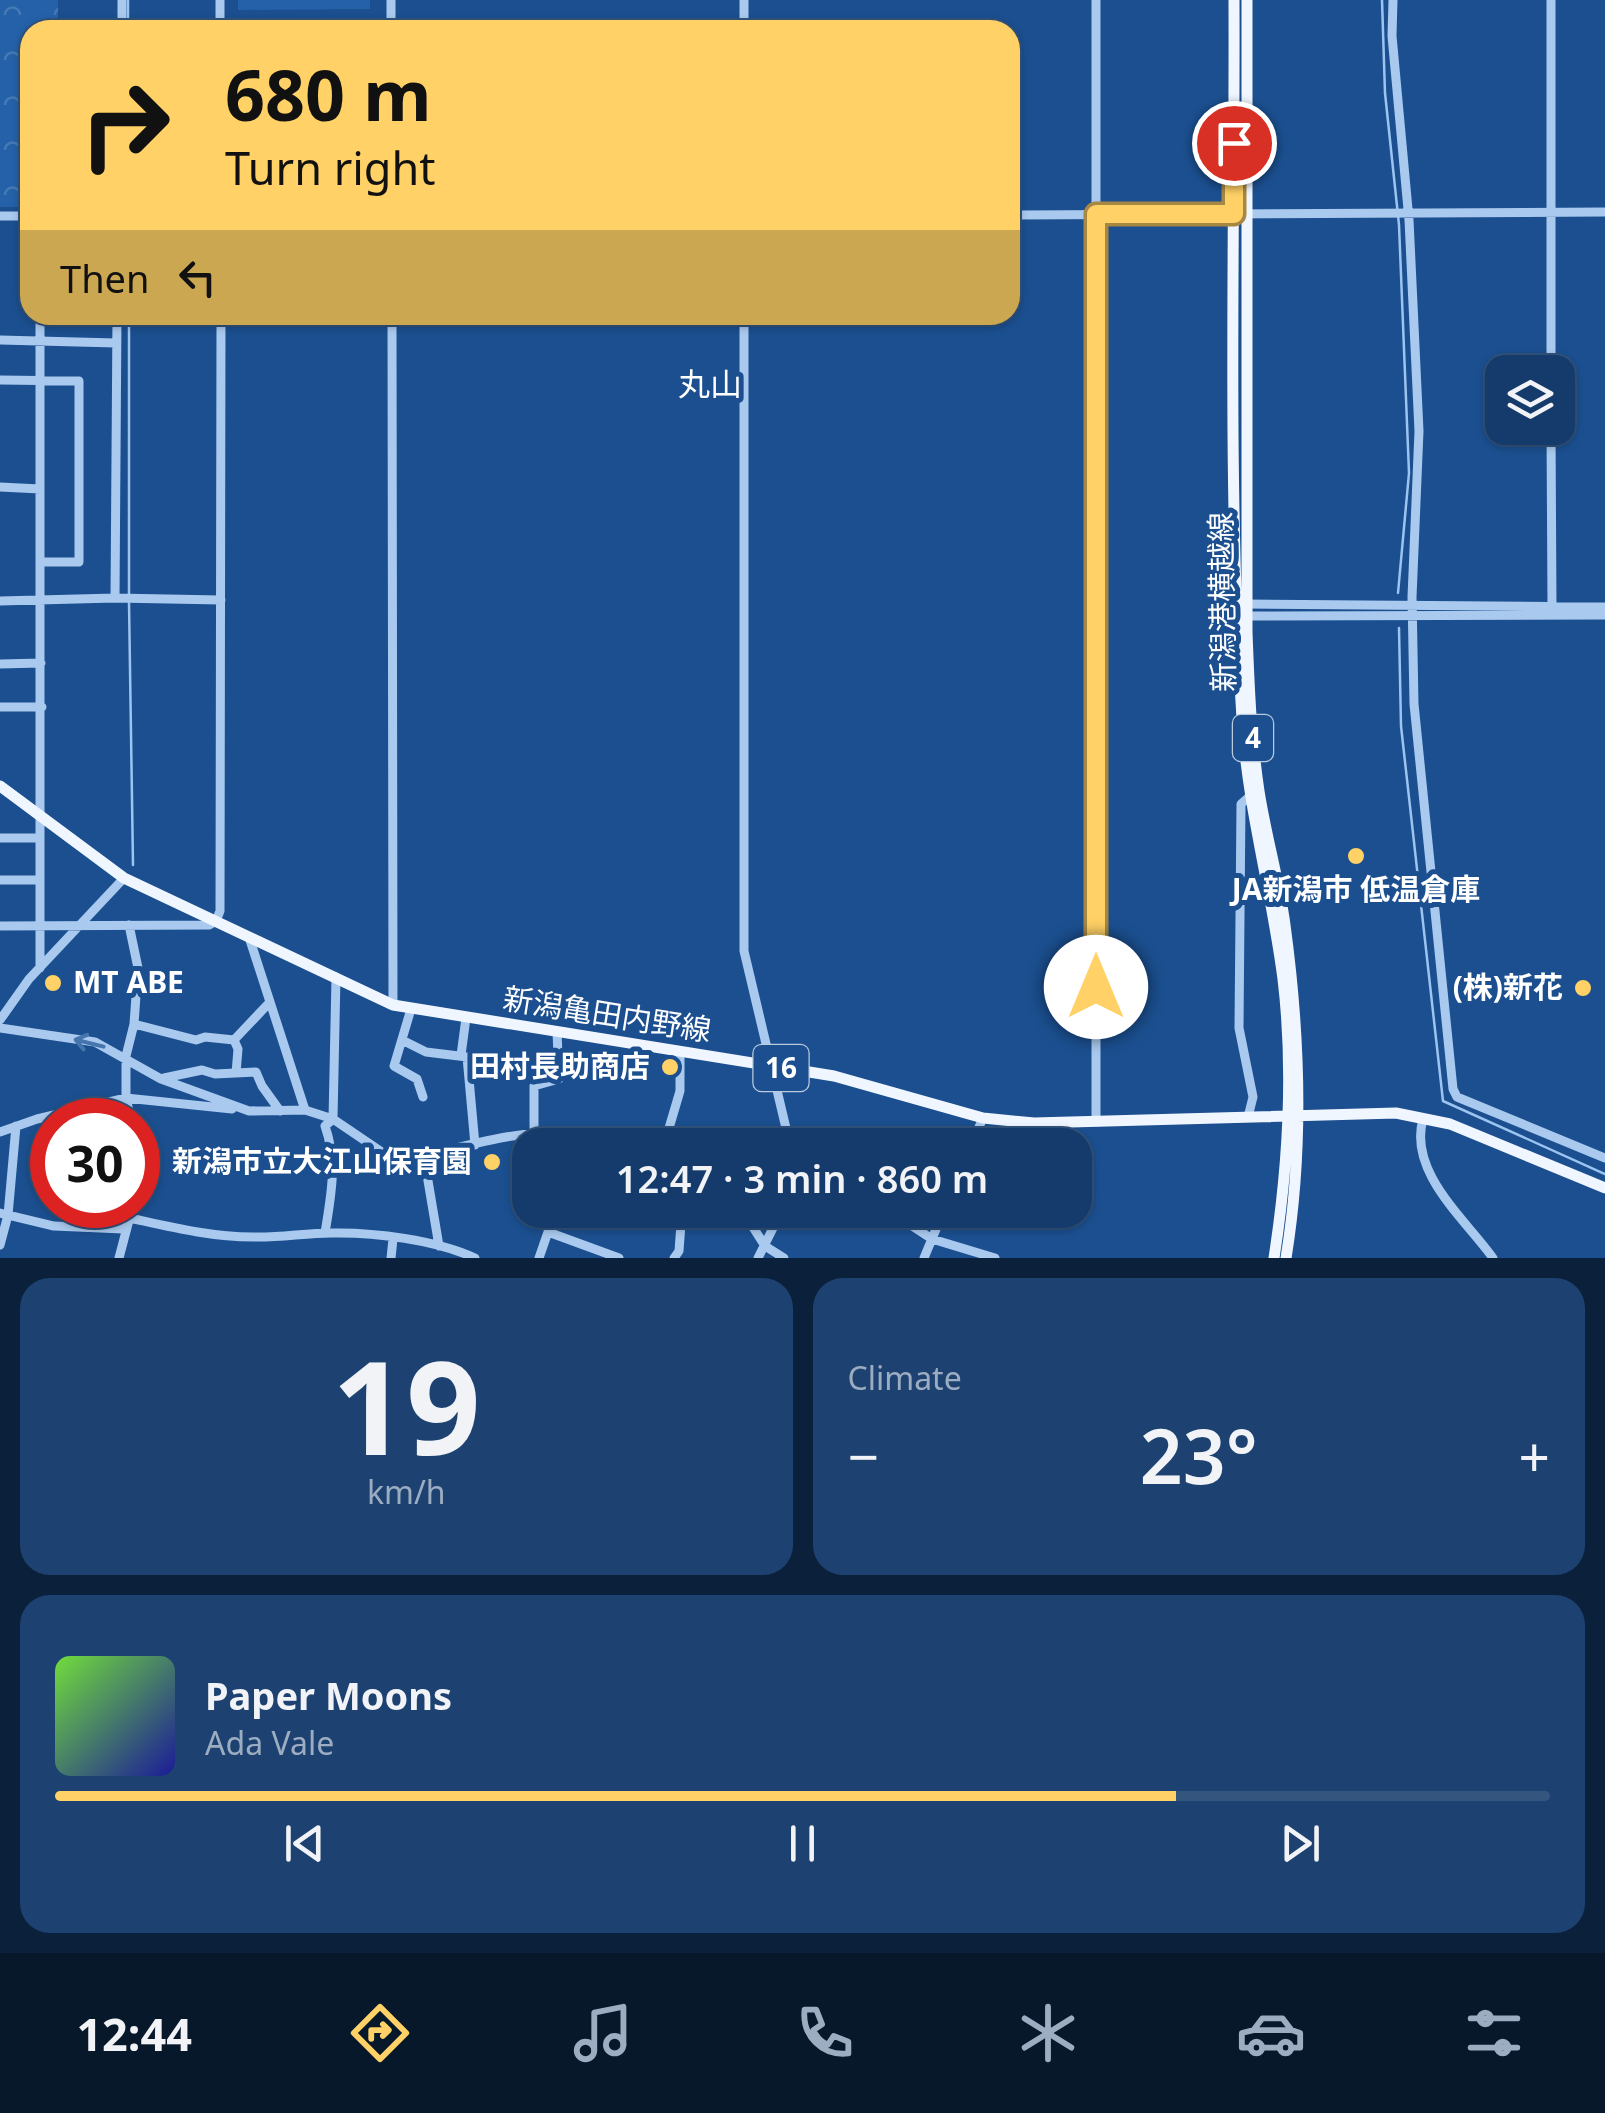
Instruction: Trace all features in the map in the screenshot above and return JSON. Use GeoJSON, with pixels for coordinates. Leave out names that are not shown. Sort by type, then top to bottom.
{"type":"FeatureCollection","features":[{"type":"Feature","properties":{"kind":"main road","name":"新潟港横越線"},"geometry":{"type":"LineString","coordinates":[[1234,0],[1240,214],[1242,720],[1250,796],[1284,984],[1293,1115],[1299,1147],[1286,1258]]}},
{"type":"Feature","properties":{"kind":"main road","name":"新潟港横越線"},"geometry":{"type":"LineString","coordinates":[[1240,214],[1247,0]]}},
{"type":"Feature","properties":{"kind":"main road","name":"新潟港横越線"},"geometry":{"type":"LineString","coordinates":[[1242,610],[1259,793],[1284,920],[1292,985],[1293,1115],[1274,1258]]}},
{"type":"Feature","properties":{"kind":"main road","name":"新潟亀田内野線"},"geometry":{"type":"LineString","coordinates":[[0,786],[124,878],[392,1005],[834,1076],[982,1118],[1034,1123],[1396,1114],[1450,1124],[1605,1188]]}},
{"type":"Feature","properties":{"kind":"street"},"geometry":{"type":"LineString","coordinates":[[1096,0],[1096,1122]]}},
{"type":"Feature","properties":{"kind":"street"},"geometry":{"type":"LineString","coordinates":[[1392,0],[1419,431],[1414,704],[1453,1089],[1457,1097],[1605,1158]]}},
{"type":"Feature","properties":{"kind":"street"},"geometry":{"type":"LineString","coordinates":[[1551,355],[1552,0]]}},
{"type":"Feature","properties":{"kind":"street"},"geometry":{"type":"LineString","coordinates":[[1020,214],[1605,212]]}},
{"type":"Feature","properties":{"kind":"street"},"geometry":{"type":"LineString","coordinates":[[40,325],[40,968]]}},
{"type":"Feature","properties":{"kind":"street"},"geometry":{"type":"LineString","coordinates":[[115,598],[117,325]]}},
{"type":"Feature","properties":{"kind":"street"},"geometry":{"type":"LineString","coordinates":[[0,926],[209,924],[216,921],[220,911],[221,325]]}},
{"type":"Feature","properties":{"kind":"street"},"geometry":{"type":"LineString","coordinates":[[392,325],[392,1005]]}},
{"type":"Feature","properties":{"kind":"street"},"geometry":{"type":"LineString","coordinates":[[744,325],[744,939],[786,1128]]}},
{"type":"Feature","properties":{"kind":"street"},"geometry":{"type":"LineString","coordinates":[[0,340],[116,343]]}},
{"type":"Feature","properties":{"kind":"street"},"geometry":{"type":"LineString","coordinates":[[0,380],[79,382],[79,562],[41,562]]}},
{"type":"Feature","properties":{"kind":"street"},"geometry":{"type":"LineString","coordinates":[[1550,445],[1552,606]]}},
{"type":"Feature","properties":{"kind":"street"},"geometry":{"type":"LineString","coordinates":[[0,487],[40,489]]}},
{"type":"Feature","properties":{"kind":"street"},"geometry":{"type":"LineString","coordinates":[[0,601],[220,600]]}},
{"type":"Feature","properties":{"kind":"street"},"geometry":{"type":"LineString","coordinates":[[1242,610],[1605,607]]}},
{"type":"Feature","properties":{"kind":"street"},"geometry":{"type":"LineString","coordinates":[[1414,610],[1605,616]]}},
{"type":"Feature","properties":{"kind":"street"},"geometry":{"type":"LineString","coordinates":[[0,664],[41,663]]}},
{"type":"Feature","properties":{"kind":"street"},"geometry":{"type":"LineString","coordinates":[[0,707],[42,707]]}},
{"type":"Feature","properties":{"kind":"street"},"geometry":{"type":"LineString","coordinates":[[1248,1117],[1254,1097],[1239,1028],[1242,804],[1250,796]]}},
{"type":"Feature","properties":{"kind":"street"},"geometry":{"type":"LineString","coordinates":[[0,838],[40,838]]}},
{"type":"Feature","properties":{"kind":"street"},"geometry":{"type":"LineString","coordinates":[[124,878],[40,968],[0,1024],[95,1042],[161,1079],[249,1111]]}},
{"type":"Feature","properties":{"kind":"street"},"geometry":{"type":"LineString","coordinates":[[0,880],[38,880]]}},
{"type":"Feature","properties":{"kind":"street"},"geometry":{"type":"LineString","coordinates":[[126,1098],[126,1056],[134,1024],[138,968],[130,925]]}},
{"type":"Feature","properties":{"kind":"street"},"geometry":{"type":"LineString","coordinates":[[248,937],[305,1110]]}},
{"type":"Feature","properties":{"kind":"street"},"geometry":{"type":"LineString","coordinates":[[325,1233],[334,1154],[326,1126],[333,1118],[336,977]]}},
{"type":"Feature","properties":{"kind":"street"},"geometry":{"type":"LineString","coordinates":[[234,1040],[270,1002]]}},
{"type":"Feature","properties":{"kind":"street"},"geometry":{"type":"LineString","coordinates":[[411,1009],[394,1066],[417,1080],[423,1098]]}},
{"type":"Feature","properties":{"kind":"street"},"geometry":{"type":"LineString","coordinates":[[461,1055],[466,1018]]}},
{"type":"Feature","properties":{"kind":"street"},"geometry":{"type":"LineString","coordinates":[[134,1024],[196,1040],[234,1040]]}},
{"type":"Feature","properties":{"kind":"street"},"geometry":{"type":"LineString","coordinates":[[534,1128],[534,1086],[559,1079],[557,1032]]}},
{"type":"Feature","properties":{"kind":"street"},"geometry":{"type":"LineString","coordinates":[[234,1040],[238,1049],[236,1073]]}},
{"type":"Feature","properties":{"kind":"street"},"geometry":{"type":"LineString","coordinates":[[402,1040],[426,1052],[467,1057],[475,1145]]}},
{"type":"Feature","properties":{"kind":"street"},"geometry":{"type":"LineString","coordinates":[[669,1128],[680,1091],[680,1052]]}},
{"type":"Feature","properties":{"kind":"street"},"geometry":{"type":"LineString","coordinates":[[161,1079],[202,1070],[215,1074],[256,1072],[280,1110]]}},
{"type":"Feature","properties":{"kind":"street"},"geometry":{"type":"LineString","coordinates":[[160,1102],[249,1111],[305,1110],[333,1118],[398,1163],[512,1136]]}},
{"type":"Feature","properties":{"kind":"street"},"geometry":{"type":"LineString","coordinates":[[978,1128],[982,1118]]}},
{"type":"Feature","properties":{"kind":"street"},"geometry":{"type":"LineString","coordinates":[[1423,1119],[1419,1133],[1425,1160],[1438,1188],[1492,1258]]}},
{"type":"Feature","properties":{"kind":"street"},"geometry":{"type":"LineString","coordinates":[[0,1132],[30,1122]]}},
{"type":"Feature","properties":{"kind":"street"},"geometry":{"type":"LineString","coordinates":[[0,1245],[16,1126]]}},
{"type":"Feature","properties":{"kind":"street"},"geometry":{"type":"LineString","coordinates":[[424,1157],[439,1246]]}},
{"type":"Feature","properties":{"kind":"street"},"geometry":{"type":"LineString","coordinates":[[4,1214],[30,1220]]}},
{"type":"Feature","properties":{"kind":"street"},"geometry":{"type":"LineString","coordinates":[[160,1224],[216,1235],[275,1237],[325,1233],[393,1239],[439,1246],[476,1258]]}},
{"type":"Feature","properties":{"kind":"street"},"geometry":{"type":"LineString","coordinates":[[119,1258],[127,1228]]}},
{"type":"Feature","properties":{"kind":"street"},"geometry":{"type":"LineString","coordinates":[[674,1258],[679,1252],[681,1228]]}},
{"type":"Feature","properties":{"kind":"street"},"geometry":{"type":"LineString","coordinates":[[753,1228],[765,1246],[784,1258]]}},
{"type":"Feature","properties":{"kind":"street"},"geometry":{"type":"LineString","coordinates":[[758,1258],[774,1228]]}},
{"type":"Feature","properties":{"kind":"street"},"geometry":{"type":"LineString","coordinates":[[914,1228],[932,1240],[994,1258]]}},
{"type":"Feature","properties":{"kind":"street"},"geometry":{"type":"LineString","coordinates":[[924,1258],[937,1228]]}},
{"type":"Feature","properties":{"kind":"street"},"geometry":{"type":"LineString","coordinates":[[539,1258],[548,1232],[619,1258]]}},
{"type":"Feature","properties":{"kind":"street"},"geometry":{"type":"LineString","coordinates":[[392,1258],[393,1239]]}},
{"type":"Feature","properties":{"kind":"green space"},"geometry":{"type":"Polygon","coordinates":[[[0,0],[58,0],[58,20],[20,20],[20,207],[0,207],[0,0]]]}},
{"type":"Feature","properties":{"kind":"green space"},"geometry":{"type":"Polygon","coordinates":[[[238,0],[370,0],[370,9],[238,10],[238,0]]]}},
{"type":"Feature","properties":{"kind":"waterway"},"geometry":{"type":"LineString","coordinates":[[128,0],[128,20]]}},
{"type":"Feature","properties":{"kind":"waterway"},"geometry":{"type":"LineString","coordinates":[[1382,0],[1385,93],[1399,225],[1409,473],[1398,593]]}},
{"type":"Feature","properties":{"kind":"waterway"},"geometry":{"type":"LineString","coordinates":[[129,325],[129,594]]}},
{"type":"Feature","properties":{"kind":"waterway"},"geometry":{"type":"LineString","coordinates":[[129,602],[133,865]]}},
{"type":"Feature","properties":{"kind":"waterway"},"geometry":{"type":"LineString","coordinates":[[1399,628],[1401,726],[1443,1101],[1605,1174]]}},
{"type":"Feature","properties":{"kind":"place","name":"JA新潟市 低温倉庫"},"geometry":{"type":"Point","coordinates":[1356,856]}},
{"type":"Feature","properties":{"kind":"place","name":"MT ABE"},"geometry":{"type":"Point","coordinates":[53,983]}},
{"type":"Feature","properties":{"kind":"place","name":"(株)新花"},"geometry":{"type":"Point","coordinates":[1583,988]}},
{"type":"Feature","properties":{"kind":"place","name":"田村長助商店"},"geometry":{"type":"Point","coordinates":[670,1067]}},
{"type":"Feature","properties":{"kind":"place","name":"新潟市立大江山保育園"},"geometry":{"type":"Point","coordinates":[492,1162]}},
{"type":"Feature","properties":{"kind":"district","name":"丸山"},"geometry":{"type":"Point","coordinates":[710,385]}},
{"type":"Feature","properties":{"kind":"route"},"geometry":{"type":"LineString","coordinates":[[1096,987],[1096,214],[1234,214],[1234,143]]}}]}
